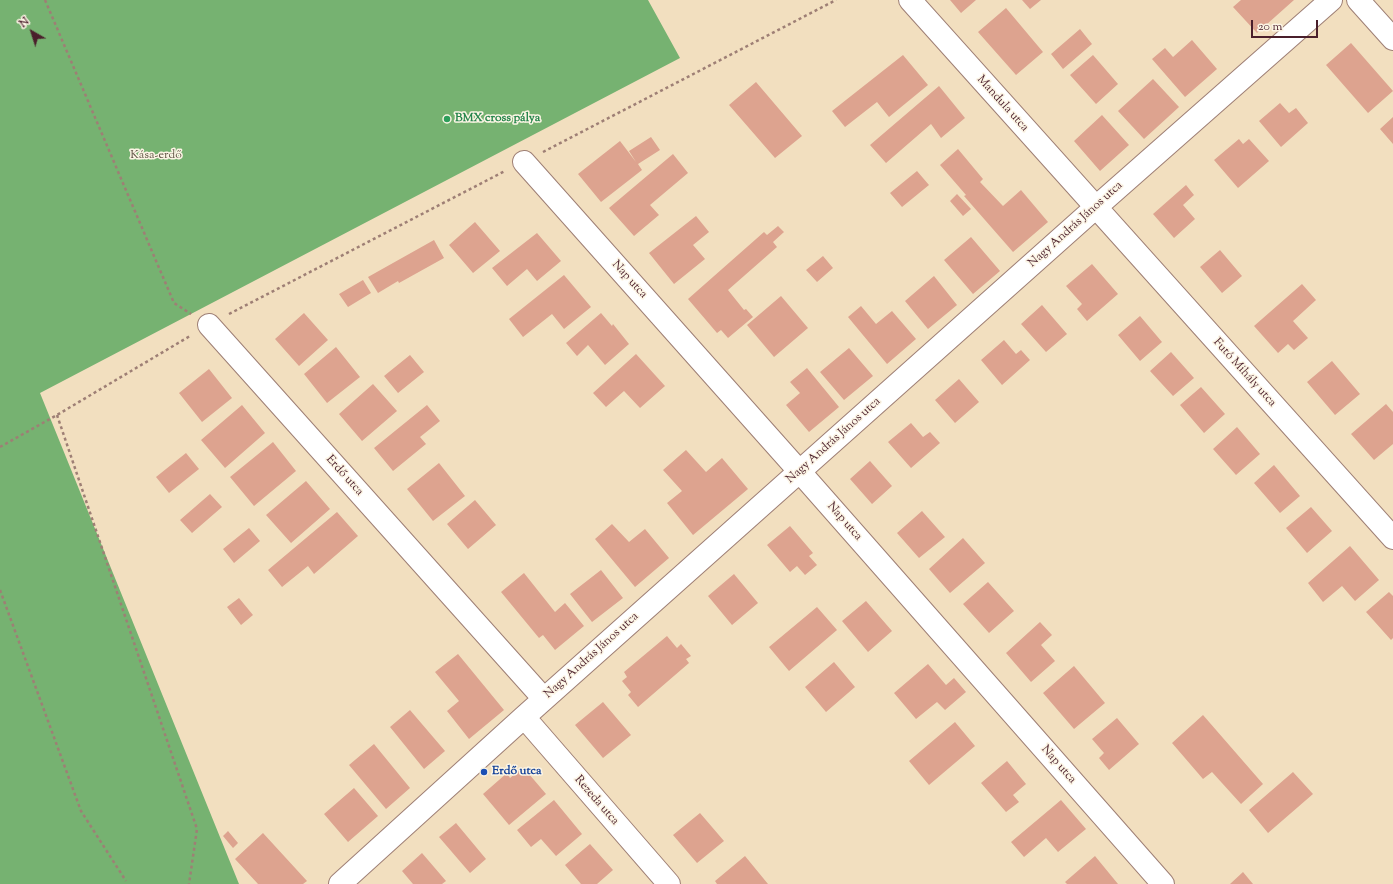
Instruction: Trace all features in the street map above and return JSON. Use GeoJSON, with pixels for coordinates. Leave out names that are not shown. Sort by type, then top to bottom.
{"type":"FeatureCollection","features":[{"type":"Feature","properties":{"kind":"street","name":"Mandula utca"},"geometry":{"type":"LineString","coordinates":[[910,0],[1095,208]]}},
{"type":"Feature","properties":{"kind":"street","name":"Nagy András János utca"},"geometry":{"type":"LineString","coordinates":[[340,884],[524,717],[1095,208],[1331,0]]}},
{"type":"Feature","properties":{"kind":"street"},"geometry":{"type":"LineString","coordinates":[[1358,0],[1393,39]]}},
{"type":"Feature","properties":{"kind":"street","name":"Nap utca"},"geometry":{"type":"LineString","coordinates":[[524,162],[800,472],[1163,884]]}},
{"type":"Feature","properties":{"kind":"street","name":"Futó Mihály utca"},"geometry":{"type":"LineString","coordinates":[[1095,208],[1393,538]]}},
{"type":"Feature","properties":{"kind":"street","name":"Erdő utca"},"geometry":{"type":"LineString","coordinates":[[209,325],[544,700]]}},
{"type":"Feature","properties":{"kind":"street","name":"Rezeda utca"},"geometry":{"type":"LineString","coordinates":[[524,717],[669,884]]}},
{"type":"Feature","properties":{"kind":"path"},"geometry":{"type":"LineString","coordinates":[[45,0],[174,303],[209,325]]}},
{"type":"Feature","properties":{"kind":"path"},"geometry":{"type":"LineString","coordinates":[[0,447],[209,325],[836,0]]}},
{"type":"Feature","properties":{"kind":"path"},"geometry":{"type":"LineString","coordinates":[[57,415],[197,829],[189,884]]}},
{"type":"Feature","properties":{"kind":"path"},"geometry":{"type":"LineString","coordinates":[[0,590],[81,810],[126,880]]}},
{"type":"Feature","properties":{"kind":"green space","name":"Kása-erdő"},"geometry":{"type":"Polygon","coordinates":[[[0,0],[648,0],[680,58],[40,393],[239,884],[0,884],[0,0]]]}},
{"type":"Feature","properties":{"kind":"building"},"geometry":{"type":"Polygon","coordinates":[[[950,0],[976,0],[961,13],[950,0]]]}},
{"type":"Feature","properties":{"kind":"building"},"geometry":{"type":"Polygon","coordinates":[[[1022,0],[1041,0],[1030,9],[1022,0]]]}},
{"type":"Feature","properties":{"kind":"building"},"geometry":{"type":"Polygon","coordinates":[[[1241,0],[1294,0],[1257,33],[1233,7],[1241,0]]]}},
{"type":"Feature","properties":{"kind":"building"},"geometry":{"type":"Polygon","coordinates":[[[1006,8],[1043,52],[1016,75],[978,32],[1006,8]]]}},
{"type":"Feature","properties":{"kind":"building"},"geometry":{"type":"Polygon","coordinates":[[[1080,29],[1092,44],[1063,69],[1051,54],[1080,29]]]}},
{"type":"Feature","properties":{"kind":"building"},"geometry":{"type":"Polygon","coordinates":[[[1192,40],[1217,69],[1185,97],[1152,59],[1165,48],[1173,57],[1192,40]]]}},
{"type":"Feature","properties":{"kind":"building"},"geometry":{"type":"Polygon","coordinates":[[[1351,43],[1393,91],[1368,113],[1326,65],[1351,43]]]}},
{"type":"Feature","properties":{"kind":"building"},"geometry":{"type":"Polygon","coordinates":[[[903,55],[928,85],[889,117],[877,102],[845,127],[832,111],[903,55]]]}},
{"type":"Feature","properties":{"kind":"building"},"geometry":{"type":"Polygon","coordinates":[[[1093,55],[1118,84],[1096,104],[1070,75],[1093,55]]]}},
{"type":"Feature","properties":{"kind":"building"},"geometry":{"type":"Polygon","coordinates":[[[1153,79],[1179,107],[1144,139],[1118,111],[1153,79]]]}},
{"type":"Feature","properties":{"kind":"building"},"geometry":{"type":"Polygon","coordinates":[[[756,82],[802,136],[775,158],[729,105],[756,82]]]}},
{"type":"Feature","properties":{"kind":"building"},"geometry":{"type":"Polygon","coordinates":[[[939,86],[965,118],[941,138],[931,124],[886,163],[870,145],[939,86]]]}},
{"type":"Feature","properties":{"kind":"building"},"geometry":{"type":"Polygon","coordinates":[[[1280,103],[1289,113],[1296,108],[1308,123],[1281,147],[1259,121],[1280,103]]]}},
{"type":"Feature","properties":{"kind":"building"},"geometry":{"type":"Polygon","coordinates":[[[1102,115],[1129,145],[1100,171],[1074,141],[1102,115]]]}},
{"type":"Feature","properties":{"kind":"building"},"geometry":{"type":"Polygon","coordinates":[[[1393,117],[1393,144],[1380,129],[1393,117]]]}},
{"type":"Feature","properties":{"kind":"building"},"geometry":{"type":"Polygon","coordinates":[[[651,137],[660,150],[638,164],[642,170],[601,202],[578,174],[620,141],[636,162],[629,151],[651,137]]]}},
{"type":"Feature","properties":{"kind":"building"},"geometry":{"type":"Polygon","coordinates":[[[1239,139],[1243,144],[1249,139],[1269,161],[1238,188],[1214,160],[1239,139]]]}},
{"type":"Feature","properties":{"kind":"building"},"geometry":{"type":"Polygon","coordinates":[[[958,149],[983,179],[980,182],[1003,206],[1021,190],[1048,222],[1013,252],[964,196],[966,195],[940,165],[958,149]]]}},
{"type":"Feature","properties":{"kind":"building"},"geometry":{"type":"Polygon","coordinates":[[[673,154],[688,173],[650,205],[659,215],[634,236],[609,208],[673,154]]]}},
{"type":"Feature","properties":{"kind":"building"},"geometry":{"type":"Polygon","coordinates":[[[917,171],[929,185],[902,207],[890,193],[917,171]]]}},
{"type":"Feature","properties":{"kind":"building"},"geometry":{"type":"Polygon","coordinates":[[[1186,185],[1194,195],[1183,205],[1195,219],[1174,238],[1153,214],[1186,185]]]}},
{"type":"Feature","properties":{"kind":"building"},"geometry":{"type":"Polygon","coordinates":[[[957,194],[971,209],[963,216],[950,201],[957,194]]]}},
{"type":"Feature","properties":{"kind":"building"},"geometry":{"type":"Polygon","coordinates":[[[696,216],[709,232],[693,245],[705,259],[674,284],[649,253],[696,216]]]}},
{"type":"Feature","properties":{"kind":"building"},"geometry":{"type":"Polygon","coordinates":[[[475,222],[500,251],[473,273],[449,245],[475,222]]]}},
{"type":"Feature","properties":{"kind":"building"},"geometry":{"type":"Polygon","coordinates":[[[778,226],[784,232],[773,242],[777,247],[728,290],[744,310],[746,309],[753,317],[728,338],[721,330],[717,333],[688,299],[764,232],[767,235],[778,226]]]}},
{"type":"Feature","properties":{"kind":"building"},"geometry":{"type":"Polygon","coordinates":[[[537,233],[561,261],[537,281],[527,269],[507,286],[492,268],[537,233]]]}},
{"type":"Feature","properties":{"kind":"building"},"geometry":{"type":"Polygon","coordinates":[[[971,237],[1000,271],[973,294],[944,260],[971,237]]]}},
{"type":"Feature","properties":{"kind":"building"},"geometry":{"type":"Polygon","coordinates":[[[434,240],[444,258],[399,283],[398,281],[378,293],[368,277],[434,240]]]}},
{"type":"Feature","properties":{"kind":"building"},"geometry":{"type":"Polygon","coordinates":[[[1220,250],[1242,276],[1222,293],[1200,267],[1220,250]]]}},
{"type":"Feature","properties":{"kind":"building"},"geometry":{"type":"Polygon","coordinates":[[[823,256],[833,268],[817,282],[806,270],[823,256]]]}},
{"type":"Feature","properties":{"kind":"building"},"geometry":{"type":"Polygon","coordinates":[[[1092,264],[1118,294],[1087,321],[1077,309],[1082,304],[1066,286],[1092,264]]]}},
{"type":"Feature","properties":{"kind":"building"},"geometry":{"type":"Polygon","coordinates":[[[564,275],[591,307],[564,329],[552,314],[523,337],[509,319],[564,275]]]}},
{"type":"Feature","properties":{"kind":"building"},"geometry":{"type":"Polygon","coordinates":[[[934,276],[957,305],[928,329],[905,301],[934,276]]]}},
{"type":"Feature","properties":{"kind":"building"},"geometry":{"type":"Polygon","coordinates":[[[363,280],[371,293],[348,307],[339,294],[363,280]]]}},
{"type":"Feature","properties":{"kind":"building"},"geometry":{"type":"Polygon","coordinates":[[[1302,284],[1316,300],[1293,321],[1308,338],[1294,350],[1288,344],[1278,353],[1254,326],[1302,284]]]}},
{"type":"Feature","properties":{"kind":"building"},"geometry":{"type":"Polygon","coordinates":[[[781,296],[808,328],[774,357],[747,325],[781,296]]]}},
{"type":"Feature","properties":{"kind":"building"},"geometry":{"type":"Polygon","coordinates":[[[1042,305],[1067,334],[1046,352],[1021,324],[1042,305]]]}},
{"type":"Feature","properties":{"kind":"building"},"geometry":{"type":"Polygon","coordinates":[[[861,306],[876,324],[892,311],[916,339],[887,364],[848,317],[861,306]]]}},
{"type":"Feature","properties":{"kind":"building"},"geometry":{"type":"Polygon","coordinates":[[[304,313],[328,340],[299,366],[275,339],[304,313]]]}},
{"type":"Feature","properties":{"kind":"building"},"geometry":{"type":"Polygon","coordinates":[[[601,313],[612,326],[613,324],[629,344],[605,365],[588,345],[577,356],[566,343],[601,313]]]}},
{"type":"Feature","properties":{"kind":"building"},"geometry":{"type":"Polygon","coordinates":[[[1140,316],[1162,342],[1140,361],[1118,335],[1140,316]]]}},
{"type":"Feature","properties":{"kind":"building"},"geometry":{"type":"Polygon","coordinates":[[[1004,340],[1016,354],[1021,350],[1030,360],[1002,385],[981,360],[1004,340]]]}},
{"type":"Feature","properties":{"kind":"building"},"geometry":{"type":"Polygon","coordinates":[[[336,347],[360,377],[327,403],[304,374],[336,347]]]}},
{"type":"Feature","properties":{"kind":"building"},"geometry":{"type":"Polygon","coordinates":[[[849,348],[873,376],[844,400],[820,372],[849,348]]]}},
{"type":"Feature","properties":{"kind":"building"},"geometry":{"type":"Polygon","coordinates":[[[1171,352],[1194,378],[1173,396],[1150,371],[1171,352]]]}},
{"type":"Feature","properties":{"kind":"building"},"geometry":{"type":"Polygon","coordinates":[[[636,354],[665,386],[640,408],[624,391],[606,407],[593,393],[636,354]]]}},
{"type":"Feature","properties":{"kind":"building"},"geometry":{"type":"Polygon","coordinates":[[[410,355],[424,372],[398,393],[384,376],[410,355]]]}},
{"type":"Feature","properties":{"kind":"building"},"geometry":{"type":"Polygon","coordinates":[[[1332,361],[1360,394],[1335,415],[1307,382],[1332,361]]]}},
{"type":"Feature","properties":{"kind":"building"},"geometry":{"type":"Polygon","coordinates":[[[807,368],[839,407],[809,432],[786,405],[800,393],[790,382],[807,368]]]}},
{"type":"Feature","properties":{"kind":"building"},"geometry":{"type":"Polygon","coordinates":[[[209,369],[232,398],[202,422],[179,393],[209,369]]]}},
{"type":"Feature","properties":{"kind":"building"},"geometry":{"type":"Polygon","coordinates":[[[959,379],[979,402],[955,423],[935,400],[959,379]]]}},
{"type":"Feature","properties":{"kind":"building"},"geometry":{"type":"Polygon","coordinates":[[[373,384],[397,411],[362,441],[339,414],[373,384]]]}},
{"type":"Feature","properties":{"kind":"building"},"geometry":{"type":"Polygon","coordinates":[[[1201,387],[1225,414],[1204,433],[1180,405],[1201,387]]]}},
{"type":"Feature","properties":{"kind":"building"},"geometry":{"type":"Polygon","coordinates":[[[1386,404],[1393,412],[1393,444],[1374,460],[1351,434],[1386,404]]]}},
{"type":"Feature","properties":{"kind":"building"},"geometry":{"type":"Polygon","coordinates":[[[242,405],[265,433],[225,468],[201,440],[242,405]]]}},
{"type":"Feature","properties":{"kind":"building"},"geometry":{"type":"Polygon","coordinates":[[[427,405],[440,421],[420,437],[426,444],[393,471],[374,448],[427,405]]]}},
{"type":"Feature","properties":{"kind":"building"},"geometry":{"type":"Polygon","coordinates":[[[911,423],[923,437],[930,432],[940,443],[911,468],[888,442],[911,423]]]}},
{"type":"Feature","properties":{"kind":"building"},"geometry":{"type":"Polygon","coordinates":[[[1237,427],[1260,454],[1236,475],[1213,449],[1237,427]]]}},
{"type":"Feature","properties":{"kind":"building"},"geometry":{"type":"Polygon","coordinates":[[[273,442],[296,471],[254,506],[230,477],[273,442]]]}},
{"type":"Feature","properties":{"kind":"building"},"geometry":{"type":"Polygon","coordinates":[[[686,450],[706,472],[722,458],[748,489],[693,535],[667,503],[682,491],[663,470],[686,450]]]}},
{"type":"Feature","properties":{"kind":"building"},"geometry":{"type":"Polygon","coordinates":[[[186,453],[199,469],[169,493],[156,477],[186,453]]]}},
{"type":"Feature","properties":{"kind":"building"},"geometry":{"type":"Polygon","coordinates":[[[870,461],[892,486],[872,504],[850,479],[870,461]]]}},
{"type":"Feature","properties":{"kind":"building"},"geometry":{"type":"Polygon","coordinates":[[[439,463],[465,496],[433,521],[407,489],[439,463]]]}},
{"type":"Feature","properties":{"kind":"building"},"geometry":{"type":"Polygon","coordinates":[[[1274,465],[1300,496],[1280,513],[1254,483],[1274,465]]]}},
{"type":"Feature","properties":{"kind":"building"},"geometry":{"type":"Polygon","coordinates":[[[306,481],[330,509],[291,543],[266,515],[306,481]]]}},
{"type":"Feature","properties":{"kind":"building"},"geometry":{"type":"Polygon","coordinates":[[[210,494],[222,507],[192,533],[180,520],[210,494]]]}},
{"type":"Feature","properties":{"kind":"building"},"geometry":{"type":"Polygon","coordinates":[[[475,500],[496,525],[468,549],[447,524],[475,500]]]}},
{"type":"Feature","properties":{"kind":"building"},"geometry":{"type":"Polygon","coordinates":[[[1311,507],[1332,531],[1307,553],[1286,528],[1311,507]]]}},
{"type":"Feature","properties":{"kind":"building"},"geometry":{"type":"Polygon","coordinates":[[[922,511],[945,537],[919,558],[897,533],[922,511]]]}},
{"type":"Feature","properties":{"kind":"building"},"geometry":{"type":"Polygon","coordinates":[[[337,512],[358,536],[314,574],[308,566],[282,587],[268,570],[337,512]]]}},
{"type":"Feature","properties":{"kind":"building"},"geometry":{"type":"Polygon","coordinates":[[[612,524],[629,542],[645,529],[669,558],[635,587],[595,539],[612,524]]]}},
{"type":"Feature","properties":{"kind":"building"},"geometry":{"type":"Polygon","coordinates":[[[790,526],[813,553],[809,556],[817,565],[805,575],[797,566],[790,572],[767,545],[790,526]]]}},
{"type":"Feature","properties":{"kind":"building"},"geometry":{"type":"Polygon","coordinates":[[[249,528],[260,541],[234,563],[223,549],[249,528]]]}},
{"type":"Feature","properties":{"kind":"building"},"geometry":{"type":"Polygon","coordinates":[[[963,538],[985,563],[950,593],[929,569],[963,538]]]}},
{"type":"Feature","properties":{"kind":"building"},"geometry":{"type":"Polygon","coordinates":[[[1350,546],[1379,580],[1355,601],[1342,586],[1323,602],[1308,583],[1350,546]]]}},
{"type":"Feature","properties":{"kind":"building"},"geometry":{"type":"Polygon","coordinates":[[[601,570],[623,598],[592,622],[570,594],[601,570]]]}},
{"type":"Feature","properties":{"kind":"building"},"geometry":{"type":"Polygon","coordinates":[[[524,573],[555,612],[565,603],[584,626],[555,650],[543,635],[539,638],[501,592],[524,573]]]}},
{"type":"Feature","properties":{"kind":"building"},"geometry":{"type":"Polygon","coordinates":[[[734,574],[758,603],[732,625],[708,596],[734,574]]]}},
{"type":"Feature","properties":{"kind":"building"},"geometry":{"type":"Polygon","coordinates":[[[988,582],[1014,611],[989,633],[963,604],[988,582]]]}},
{"type":"Feature","properties":{"kind":"building"},"geometry":{"type":"Polygon","coordinates":[[[1389,592],[1393,596],[1393,638],[1391,640],[1366,612],[1389,592]]]}},
{"type":"Feature","properties":{"kind":"building"},"geometry":{"type":"Polygon","coordinates":[[[239,598],[253,615],[241,625],[227,607],[239,598]]]}},
{"type":"Feature","properties":{"kind":"building"},"geometry":{"type":"Polygon","coordinates":[[[866,601],[892,631],[868,652],[842,621],[866,601]]]}},
{"type":"Feature","properties":{"kind":"building"},"geometry":{"type":"Polygon","coordinates":[[[817,607],[837,630],[789,671],[769,647],[817,607]]]}},
{"type":"Feature","properties":{"kind":"building"},"geometry":{"type":"Polygon","coordinates":[[[1040,622],[1052,635],[1041,645],[1055,661],[1031,682],[1006,653],[1040,622]]]}},
{"type":"Feature","properties":{"kind":"building"},"geometry":{"type":"Polygon","coordinates":[[[667,636],[677,648],[681,644],[691,656],[686,659],[689,663],[638,707],[628,695],[631,692],[622,681],[627,677],[624,672],[667,636]]]}},
{"type":"Feature","properties":{"kind":"building"},"geometry":{"type":"Polygon","coordinates":[[[458,654],[504,710],[469,739],[447,711],[459,701],[435,672],[458,654]]]}},
{"type":"Feature","properties":{"kind":"building"},"geometry":{"type":"Polygon","coordinates":[[[834,662],[855,687],[826,712],[805,687],[834,662]]]}},
{"type":"Feature","properties":{"kind":"building"},"geometry":{"type":"Polygon","coordinates":[[[928,664],[946,685],[954,678],[966,692],[945,710],[937,702],[916,719],[894,693],[928,664]]]}},
{"type":"Feature","properties":{"kind":"building"},"geometry":{"type":"Polygon","coordinates":[[[1074,666],[1105,703],[1074,729],[1043,693],[1074,666]]]}},
{"type":"Feature","properties":{"kind":"building"},"geometry":{"type":"Polygon","coordinates":[[[603,702],[631,735],[603,758],[575,725],[603,702]]]}},
{"type":"Feature","properties":{"kind":"building"},"geometry":{"type":"Polygon","coordinates":[[[410,710],[445,751],[424,769],[390,727],[410,710]]]}},
{"type":"Feature","properties":{"kind":"building"},"geometry":{"type":"Polygon","coordinates":[[[1203,715],[1263,784],[1241,804],[1212,772],[1203,779],[1172,743],[1203,715]]]}},
{"type":"Feature","properties":{"kind":"building"},"geometry":{"type":"Polygon","coordinates":[[[1117,718],[1139,744],[1109,770],[1099,758],[1104,753],[1092,739],[1117,718]]]}},
{"type":"Feature","properties":{"kind":"building"},"geometry":{"type":"Polygon","coordinates":[[[955,722],[975,746],[929,785],[909,761],[955,722]]]}},
{"type":"Feature","properties":{"kind":"building"},"geometry":{"type":"Polygon","coordinates":[[[374,744],[410,788],[386,809],[349,765],[374,744]]]}},
{"type":"Feature","properties":{"kind":"building"},"geometry":{"type":"Polygon","coordinates":[[[1007,761],[1026,784],[1013,795],[1019,802],[1006,812],[981,783],[1007,761]]]}},
{"type":"Feature","properties":{"kind":"building"},"geometry":{"type":"Polygon","coordinates":[[[523,767],[546,794],[509,825],[483,794],[507,773],[510,778],[523,767]]]}},
{"type":"Feature","properties":{"kind":"building"},"geometry":{"type":"Polygon","coordinates":[[[1293,772],[1313,794],[1268,833],[1249,810],[1293,772]]]}},
{"type":"Feature","properties":{"kind":"building"},"geometry":{"type":"Polygon","coordinates":[[[354,788],[378,816],[348,842],[324,814],[354,788]]]}},
{"type":"Feature","properties":{"kind":"building"},"geometry":{"type":"Polygon","coordinates":[[[554,800],[582,834],[556,856],[541,839],[531,847],[517,830],[554,800]]]}},
{"type":"Feature","properties":{"kind":"building"},"geometry":{"type":"Polygon","coordinates":[[[1061,800],[1086,829],[1058,852],[1046,838],[1024,857],[1011,842],[1061,800]]]}},
{"type":"Feature","properties":{"kind":"building"},"geometry":{"type":"Polygon","coordinates":[[[700,813],[724,841],[697,863],[673,835],[700,813]]]}},
{"type":"Feature","properties":{"kind":"building"},"geometry":{"type":"Polygon","coordinates":[[[456,823],[486,859],[470,873],[439,837],[456,823]]]}},
{"type":"Feature","properties":{"kind":"building"},"geometry":{"type":"Polygon","coordinates":[[[228,831],[238,843],[233,848],[223,836],[228,831]]]}},
{"type":"Feature","properties":{"kind":"building"},"geometry":{"type":"Polygon","coordinates":[[[263,833],[307,881],[303,884],[258,884],[235,859],[263,833]]]}},
{"type":"Feature","properties":{"kind":"building"},"geometry":{"type":"Polygon","coordinates":[[[590,844],[613,870],[597,884],[581,884],[565,865],[590,844]]]}},
{"type":"Feature","properties":{"kind":"building"},"geometry":{"type":"Polygon","coordinates":[[[422,853],[446,881],[442,884],[413,884],[402,871],[422,853]]]}},
{"type":"Feature","properties":{"kind":"building"},"geometry":{"type":"Polygon","coordinates":[[[745,856],[768,884],[717,884],[715,881],[745,856]]]}},
{"type":"Feature","properties":{"kind":"building"},"geometry":{"type":"Polygon","coordinates":[[[1095,856],[1118,884],[1067,884],[1065,882],[1095,856]]]}},
{"type":"Feature","properties":{"kind":"building"},"geometry":{"type":"Polygon","coordinates":[[[1243,872],[1253,884],[1230,884],[1243,872]]]}},
{"type":"Feature","properties":{"kind":"place","name":"BMX cross pálya"},"geometry":{"type":"Point","coordinates":[447,119]}},
{"type":"Feature","properties":{"kind":"place","name":"Erdő utca"},"geometry":{"type":"Point","coordinates":[484,772]}}]}
